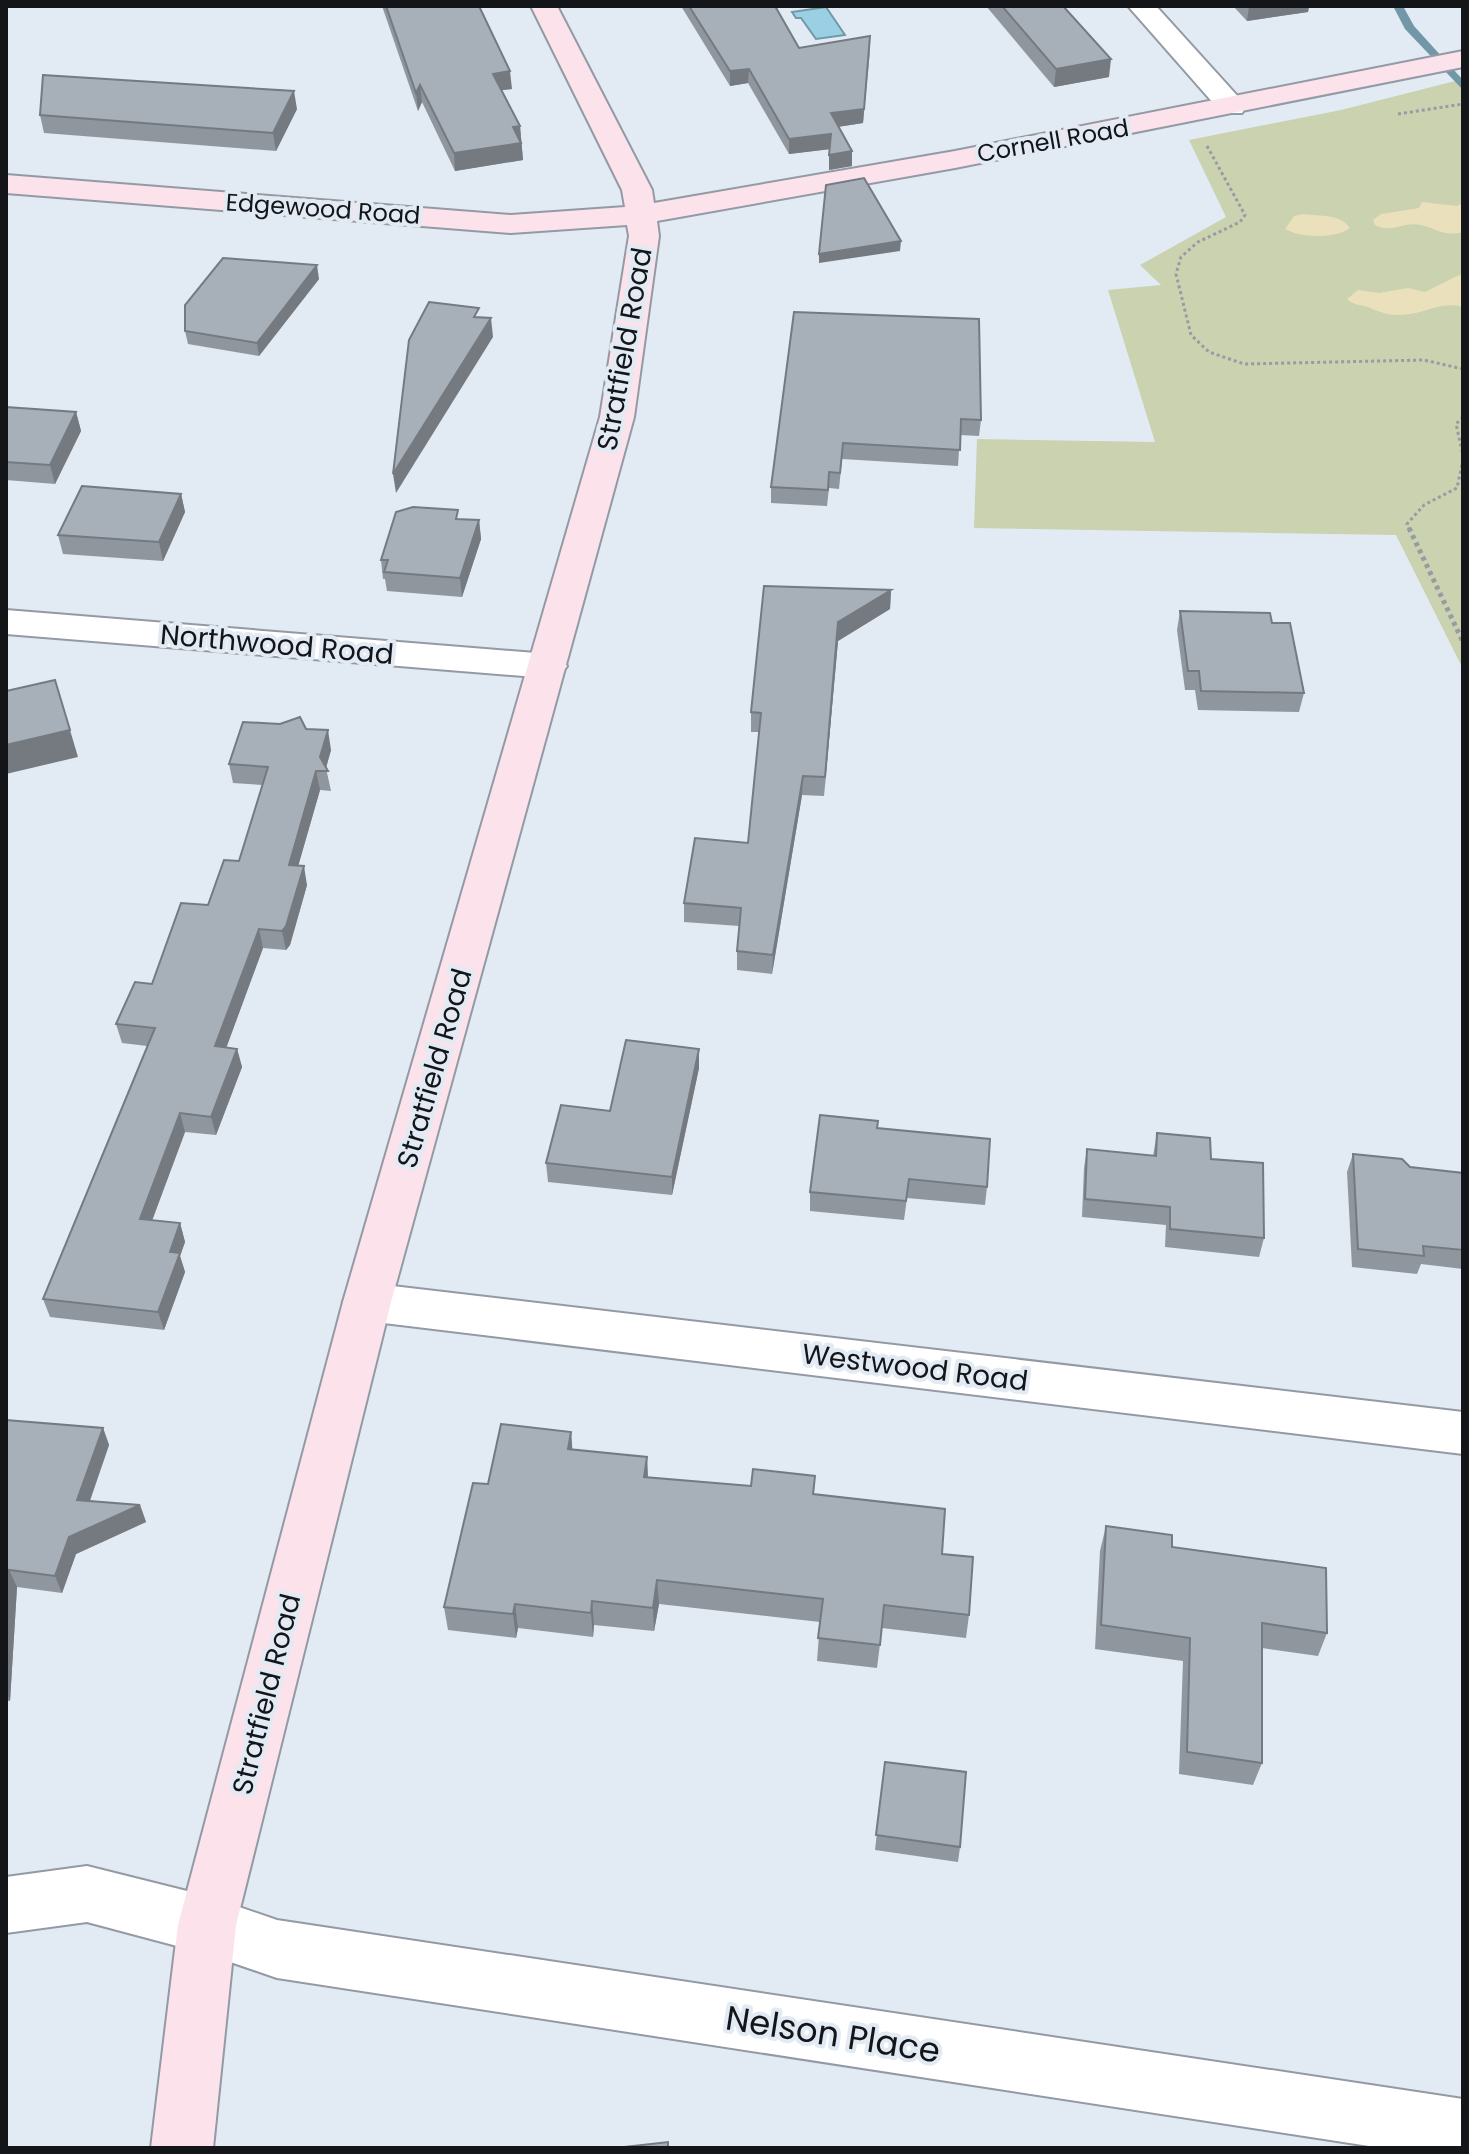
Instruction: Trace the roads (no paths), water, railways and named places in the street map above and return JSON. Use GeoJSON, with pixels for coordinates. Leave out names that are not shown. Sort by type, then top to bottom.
{"type":"FeatureCollection","features":[{"type":"Feature","properties":{"kind":"main road","name":"Stratfield Road"},"geometry":{"type":"LineString","coordinates":[[182,2148],[207,1925],[367,1302],[617,417],[644,236],[637,190],[544,6]]}},
{"type":"Feature","properties":{"kind":"main road","name":"Cornell Road"},"geometry":{"type":"LineString","coordinates":[[640,213],[703,205],[1232,107],[1463,59]]}},
{"type":"Feature","properties":{"kind":"main road","name":"Edgewood Road"},"geometry":{"type":"LineString","coordinates":[[6,184],[511,224],[566,223],[640,213]]}},
{"type":"Feature","properties":{"kind":"street"},"geometry":{"type":"LineString","coordinates":[[1141,6],[1232,107]]}},
{"type":"Feature","properties":{"kind":"street","name":"Northwood Road"},"geometry":{"type":"LineString","coordinates":[[6,622],[548,666]]}},
{"type":"Feature","properties":{"kind":"street","name":"Westwood Road"},"geometry":{"type":"LineString","coordinates":[[367,1302],[1463,1433]]}},
{"type":"Feature","properties":{"kind":"street","name":"Nelson Place"},"geometry":{"type":"LineString","coordinates":[[6,1905],[87,1894],[207,1925],[277,1949],[1463,2130]]}},
{"type":"Feature","properties":{"kind":"water"},"geometry":{"type":"Polygon","coordinates":[[[826,7],[845,35],[816,39],[801,18],[796,18],[792,12],[826,7]]]}},
{"type":"Feature","properties":{"kind":"waterway"},"geometry":{"type":"LineString","coordinates":[[1398,6],[1409,27],[1463,87]]}}]}
